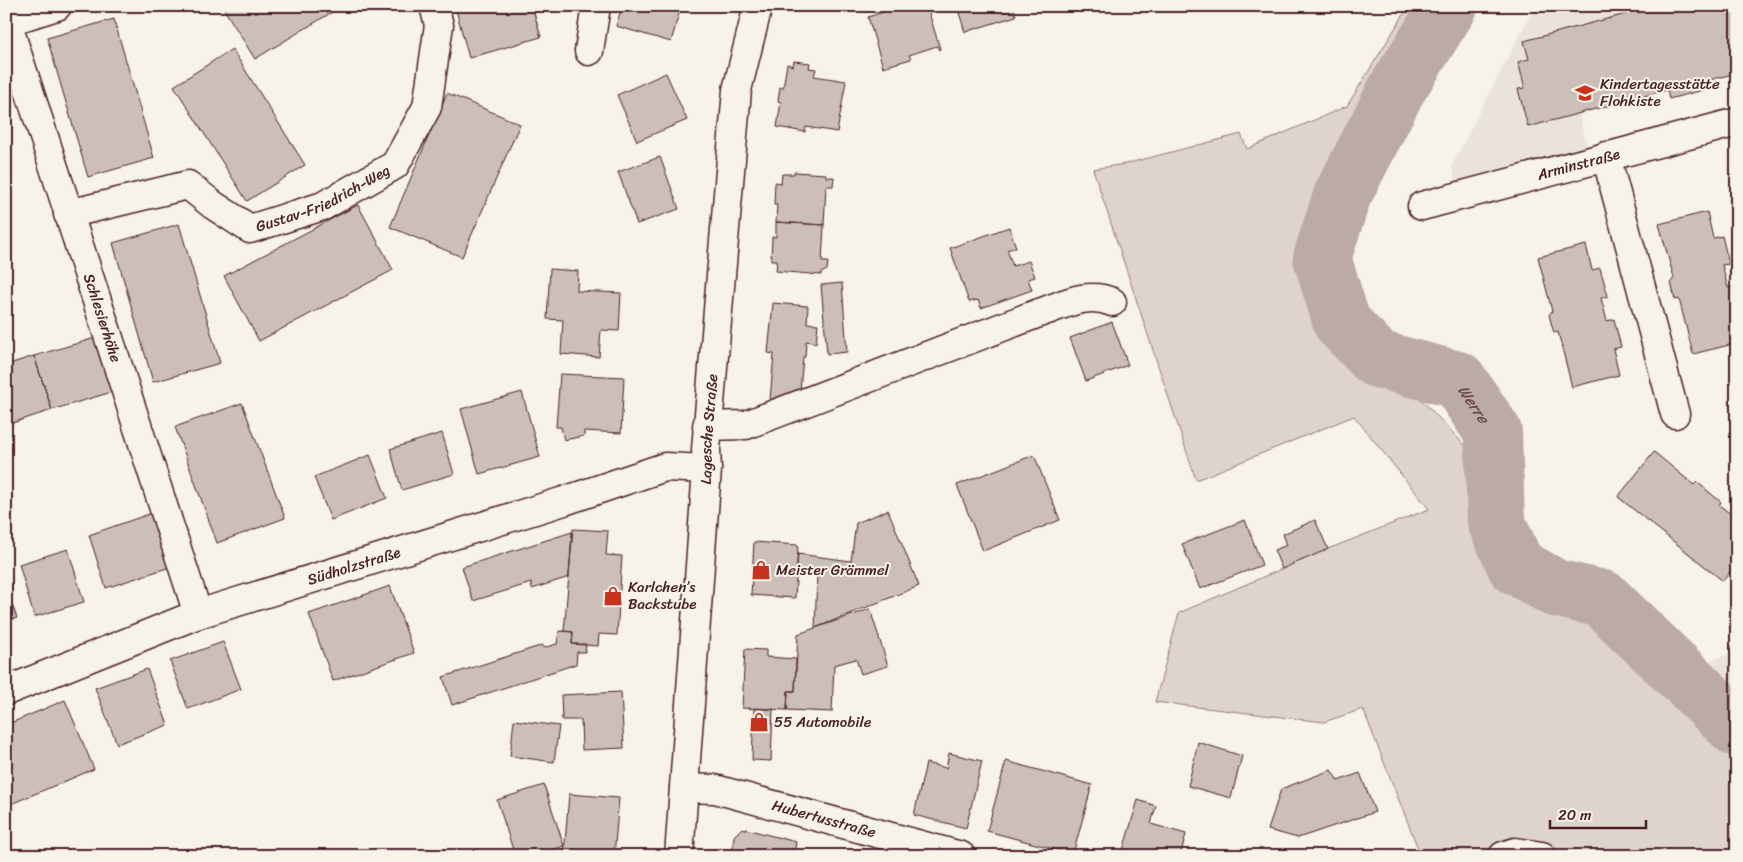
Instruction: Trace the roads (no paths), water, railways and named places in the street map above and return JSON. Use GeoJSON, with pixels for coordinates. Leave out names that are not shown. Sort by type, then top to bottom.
{"type":"FeatureCollection","features":[{"type":"Feature","properties":{"kind":"street"},"geometry":{"type":"LineString","coordinates":[[6,21],[57,6]]}},
{"type":"Feature","properties":{"kind":"street","name":"Gustav-Friedrich-Weg"},"geometry":{"type":"LineString","coordinates":[[68,214],[188,185],[213,205],[250,229],[322,206],[395,165],[427,107],[439,25],[434,6]]}},
{"type":"Feature","properties":{"kind":"street"},"geometry":{"type":"LineString","coordinates":[[589,50],[596,6]]}},
{"type":"Feature","properties":{"kind":"street","name":"Lagesche Straße"},"geometry":{"type":"LineString","coordinates":[[679,856],[707,469],[707,426],[737,90],[758,6]]}},
{"type":"Feature","properties":{"kind":"street","name":"Schlesierhöhe"},"geometry":{"type":"LineString","coordinates":[[6,21],[198,614]]}},
{"type":"Feature","properties":{"kind":"street","name":"Arminstraße"},"geometry":{"type":"LineString","coordinates":[[1422,206],[1737,122]]}},
{"type":"Feature","properties":{"kind":"street"},"geometry":{"type":"LineString","coordinates":[[1606,156],[1675,414]]}},
{"type":"Feature","properties":{"kind":"street"},"geometry":{"type":"LineString","coordinates":[[707,426],[746,425],[1083,298],[1102,298],[1112,302]]}},
{"type":"Feature","properties":{"kind":"street","name":"Südholzstraße"},"geometry":{"type":"LineString","coordinates":[[6,691],[198,614],[564,501],[665,467],[707,469]]}},
{"type":"Feature","properties":{"kind":"street","name":"Hubertusstraße"},"geometry":{"type":"LineString","coordinates":[[684,788],[715,789],[962,856]]}},
{"type":"Feature","properties":{"kind":"street"},"geometry":{"type":"LineString","coordinates":[[1509,854],[1543,849]]}},
{"type":"Feature","properties":{"kind":"waterway","name":"Werre"},"geometry":{"type":"LineString","coordinates":[[1449,6],[1397,89],[1342,196],[1322,258],[1342,323],[1377,359],[1458,380],[1493,432],[1496,521],[1516,566],[1555,588],[1603,599],[1737,728]]}},
{"type":"Feature","properties":{"kind":"place","name":"Kindertagesstätte Flohkiste"},"geometry":{"type":"Point","coordinates":[1585,93]}},
{"type":"Feature","properties":{"kind":"place","name":"Meister Grämmel"},"geometry":{"type":"Point","coordinates":[761,570]}},
{"type":"Feature","properties":{"kind":"place","name":"Karlchen’s Backstube"},"geometry":{"type":"Point","coordinates":[613,596]}},
{"type":"Feature","properties":{"kind":"place","name":"55 Automobile"},"geometry":{"type":"Point","coordinates":[759,722]}}]}
